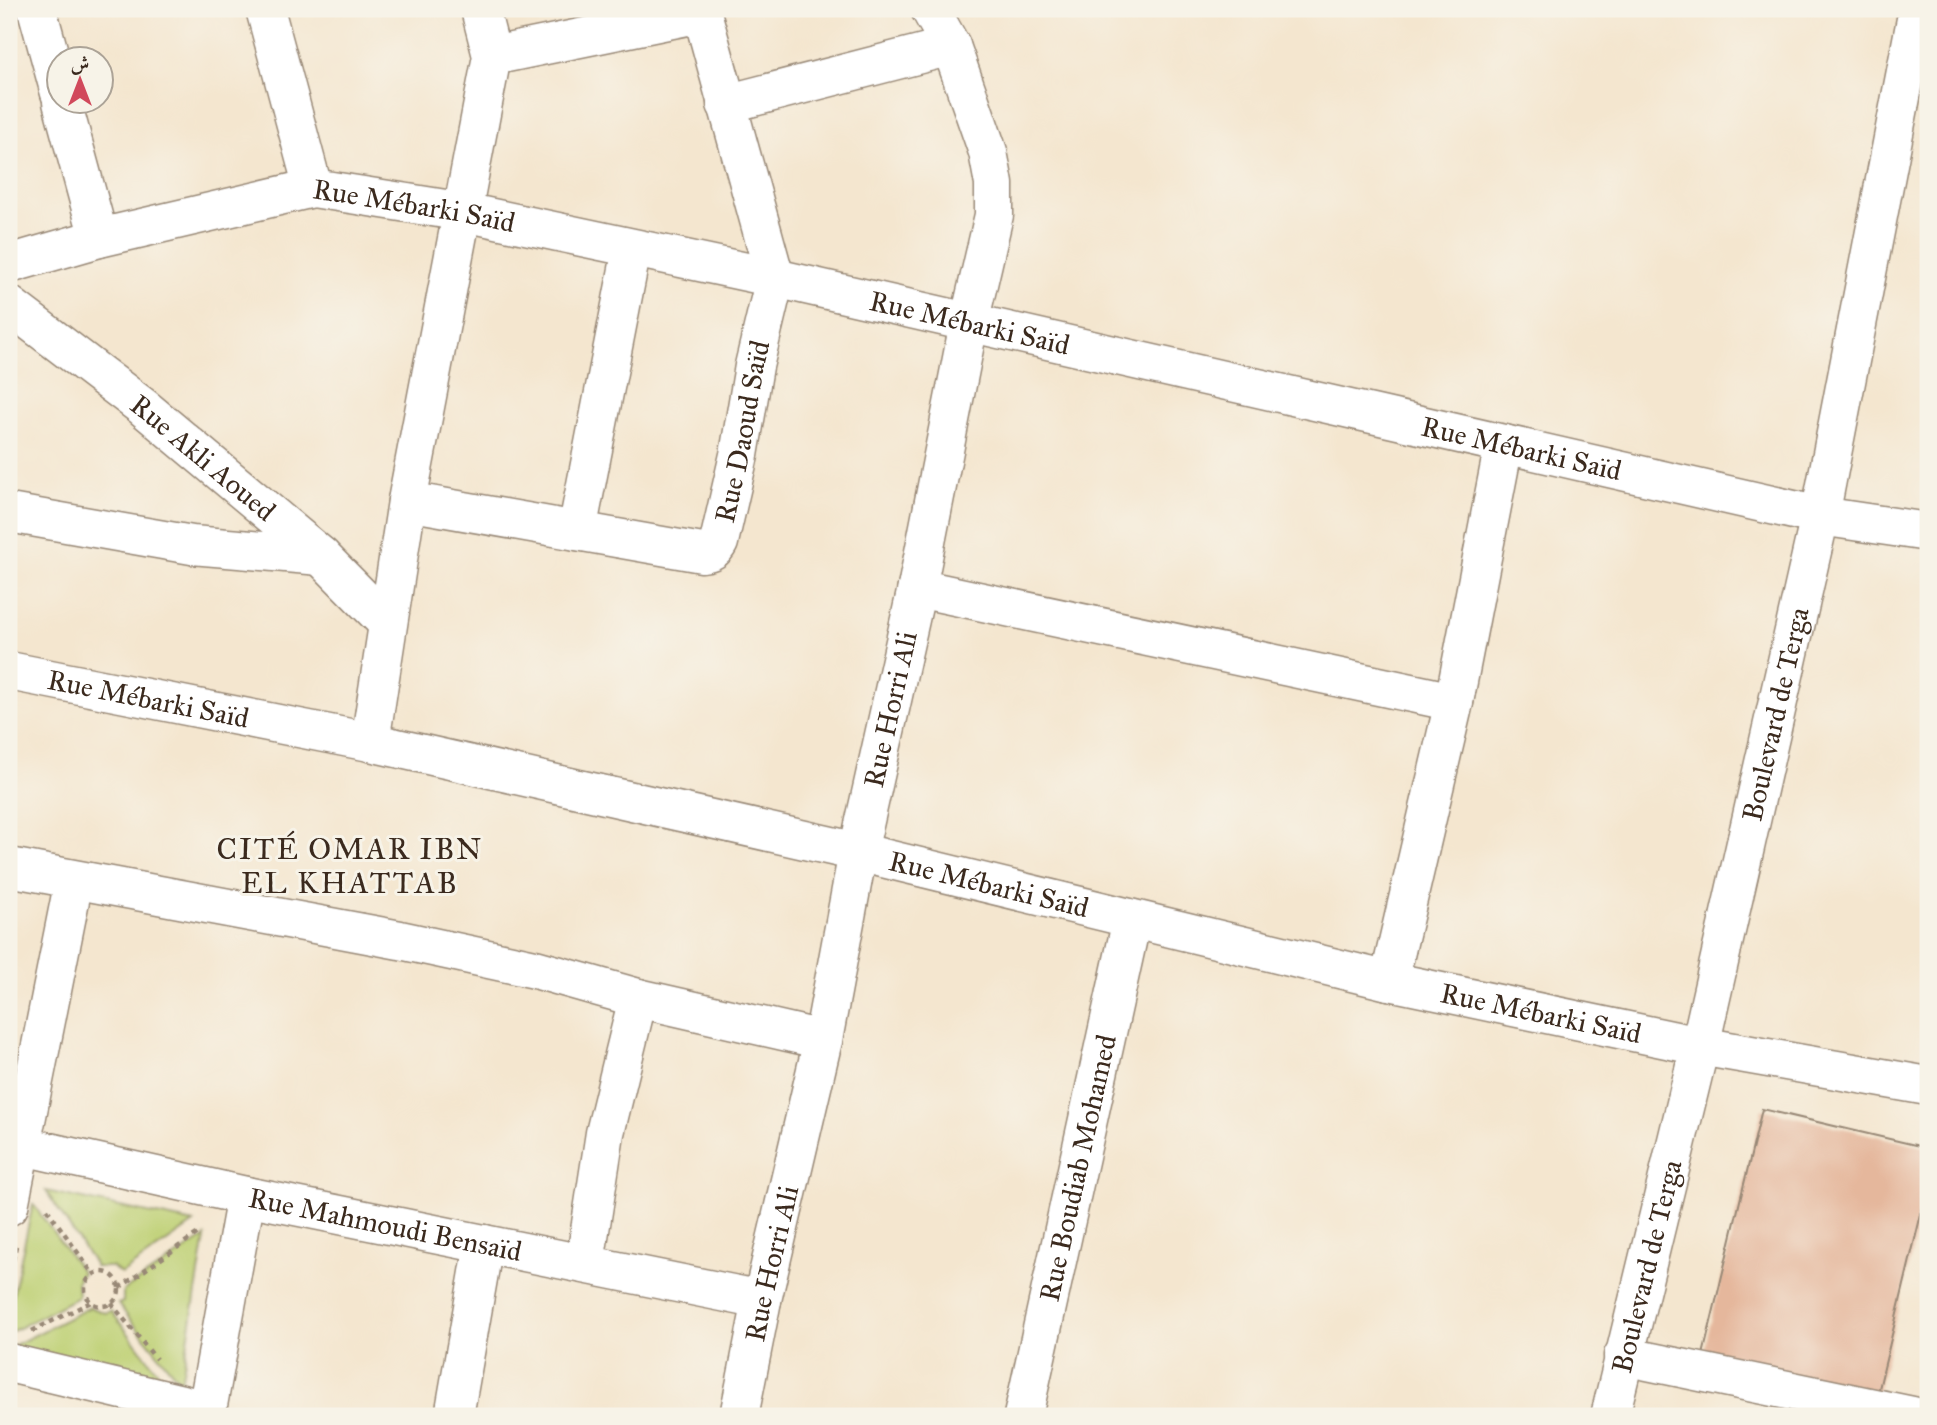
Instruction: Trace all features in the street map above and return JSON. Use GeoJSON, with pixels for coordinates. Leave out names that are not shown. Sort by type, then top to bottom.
{"type":"FeatureCollection","features":[{"type":"Feature","properties":{"kind":"street"},"geometry":{"type":"LineString","coordinates":[[37,9],[47,46]]}},
{"type":"Feature","properties":{"kind":"street"},"geometry":{"type":"LineString","coordinates":[[265,9],[313,188]]}},
{"type":"Feature","properties":{"kind":"street"},"geometry":{"type":"LineString","coordinates":[[370,742],[407,501],[492,56],[480,9]]}},
{"type":"Feature","properties":{"kind":"street","name":"Rue Horri Ali"},"geometry":{"type":"LineString","coordinates":[[739,1416],[762,1300],[823,1040],[858,852],[917,588],[969,323],[994,215],[994,184],[988,152],[951,46],[930,9]]}},
{"type":"Feature","properties":{"kind":"street","name":"Boulevard de Terga"},"geometry":{"type":"LineString","coordinates":[[1610,1416],[1700,1046],[1820,516],[1918,9]]}},
{"type":"Feature","properties":{"kind":"street"},"geometry":{"type":"LineString","coordinates":[[492,56],[702,11]]}},
{"type":"Feature","properties":{"kind":"street","name":"Rue Daoud Saïd"},"geometry":{"type":"LineString","coordinates":[[407,501],[702,554],[716,548],[739,455],[754,366],[775,278],[702,11]]}},
{"type":"Feature","properties":{"kind":"street"},"geometry":{"type":"LineString","coordinates":[[726,104],[951,46]]}},
{"type":"Feature","properties":{"kind":"street"},"geometry":{"type":"LineString","coordinates":[[66,116],[99,238]]}},
{"type":"Feature","properties":{"kind":"street","name":"Rue Mébarki Saïd"},"geometry":{"type":"LineString","coordinates":[[9,264],[99,238],[313,188],[464,212],[775,278],[1820,516],[1928,532]]}},
{"type":"Feature","properties":{"kind":"street"},"geometry":{"type":"LineString","coordinates":[[577,531],[632,249]]}},
{"type":"Feature","properties":{"kind":"street","name":"Rue Akli Aoued"},"geometry":{"type":"LineString","coordinates":[[9,305],[143,408],[321,556],[387,623]]}},
{"type":"Feature","properties":{"kind":"street"},"geometry":{"type":"LineString","coordinates":[[1389,981],[1454,702],[1504,444]]}},
{"type":"Feature","properties":{"kind":"street"},"geometry":{"type":"LineString","coordinates":[[9,513],[192,545],[321,556]]}},
{"type":"Feature","properties":{"kind":"street"},"geometry":{"type":"LineString","coordinates":[[917,588],[1454,702]]}},
{"type":"Feature","properties":{"kind":"street","name":"Rue Mébarki Saïd"},"geometry":{"type":"LineString","coordinates":[[9,671],[370,742],[858,852],[1389,981],[1700,1046],[1928,1086]]}},
{"type":"Feature","properties":{"kind":"street"},"geometry":{"type":"LineString","coordinates":[[9,867],[400,940],[535,969],[638,998],[823,1040]]}},
{"type":"Feature","properties":{"kind":"street"},"geometry":{"type":"LineString","coordinates":[[26,1204],[15,1145],[74,880]]}},
{"type":"Feature","properties":{"kind":"street","name":"Rue Boudiab Mohamed"},"geometry":{"type":"LineString","coordinates":[[1023,1416],[1132,919]]}},
{"type":"Feature","properties":{"kind":"street"},"geometry":{"type":"LineString","coordinates":[[585,1263],[605,1133],[638,998]]}},
{"type":"Feature","properties":{"kind":"street","name":"Rue Mahmoudi Bensaïd"},"geometry":{"type":"LineString","coordinates":[[15,1145],[246,1196],[762,1300]]}},
{"type":"Feature","properties":{"kind":"street"},"geometry":{"type":"LineString","coordinates":[[15,1350],[206,1413],[246,1196]]}},
{"type":"Feature","properties":{"kind":"street"},"geometry":{"type":"LineString","coordinates":[[454,1416],[484,1244]]}},
{"type":"Feature","properties":{"kind":"street"},"geometry":{"type":"LineString","coordinates":[[1623,1356],[1913,1416]]}},
{"type":"Feature","properties":{"kind":"street"},"geometry":{"type":"LineString","coordinates":[[1922,1416],[1928,1388]]}},
{"type":"Feature","properties":{"kind":"path"},"geometry":{"type":"LineString","coordinates":[[26,1204],[93,1274]]}},
{"type":"Feature","properties":{"kind":"path"},"geometry":{"type":"LineString","coordinates":[[119,1288],[110,1274],[93,1274],[89,1277],[85,1293],[91,1302],[101,1305],[111,1303],[119,1288],[205,1228]]}},
{"type":"Feature","properties":{"kind":"path"},"geometry":{"type":"LineString","coordinates":[[15,1350],[91,1302]]}},
{"type":"Feature","properties":{"kind":"path"},"geometry":{"type":"LineString","coordinates":[[111,1303],[159,1363]]}},
{"type":"Feature","properties":{"kind":"green space"},"geometry":{"type":"Polygon","coordinates":[[[46,1191],[194,1223],[121,1274],[112,1267],[96,1267],[46,1191]]]}},
{"type":"Feature","properties":{"kind":"green space"},"geometry":{"type":"Polygon","coordinates":[[[33,1204],[82,1272],[77,1281],[78,1297],[9,1333],[9,1314],[33,1204]]]}},
{"type":"Feature","properties":{"kind":"green space"},"geometry":{"type":"Polygon","coordinates":[[[205,1237],[181,1383],[118,1304],[123,1302],[123,1291],[205,1237]]]}},
{"type":"Feature","properties":{"kind":"green space"},"geometry":{"type":"Polygon","coordinates":[[[90,1307],[105,1313],[111,1311],[167,1384],[11,1347],[90,1307]]]}},
{"type":"Feature","properties":{"kind":"building"},"geometry":{"type":"Polygon","coordinates":[[[1762,1109],[1928,1148],[1928,1185],[1877,1397],[1703,1355],[1762,1109]]]}},
{"type":"Feature","properties":{"kind":"district","name":"CITÉ OMAR IBN EL KHATTAB"},"geometry":{"type":"Point","coordinates":[350,866]}}]}
